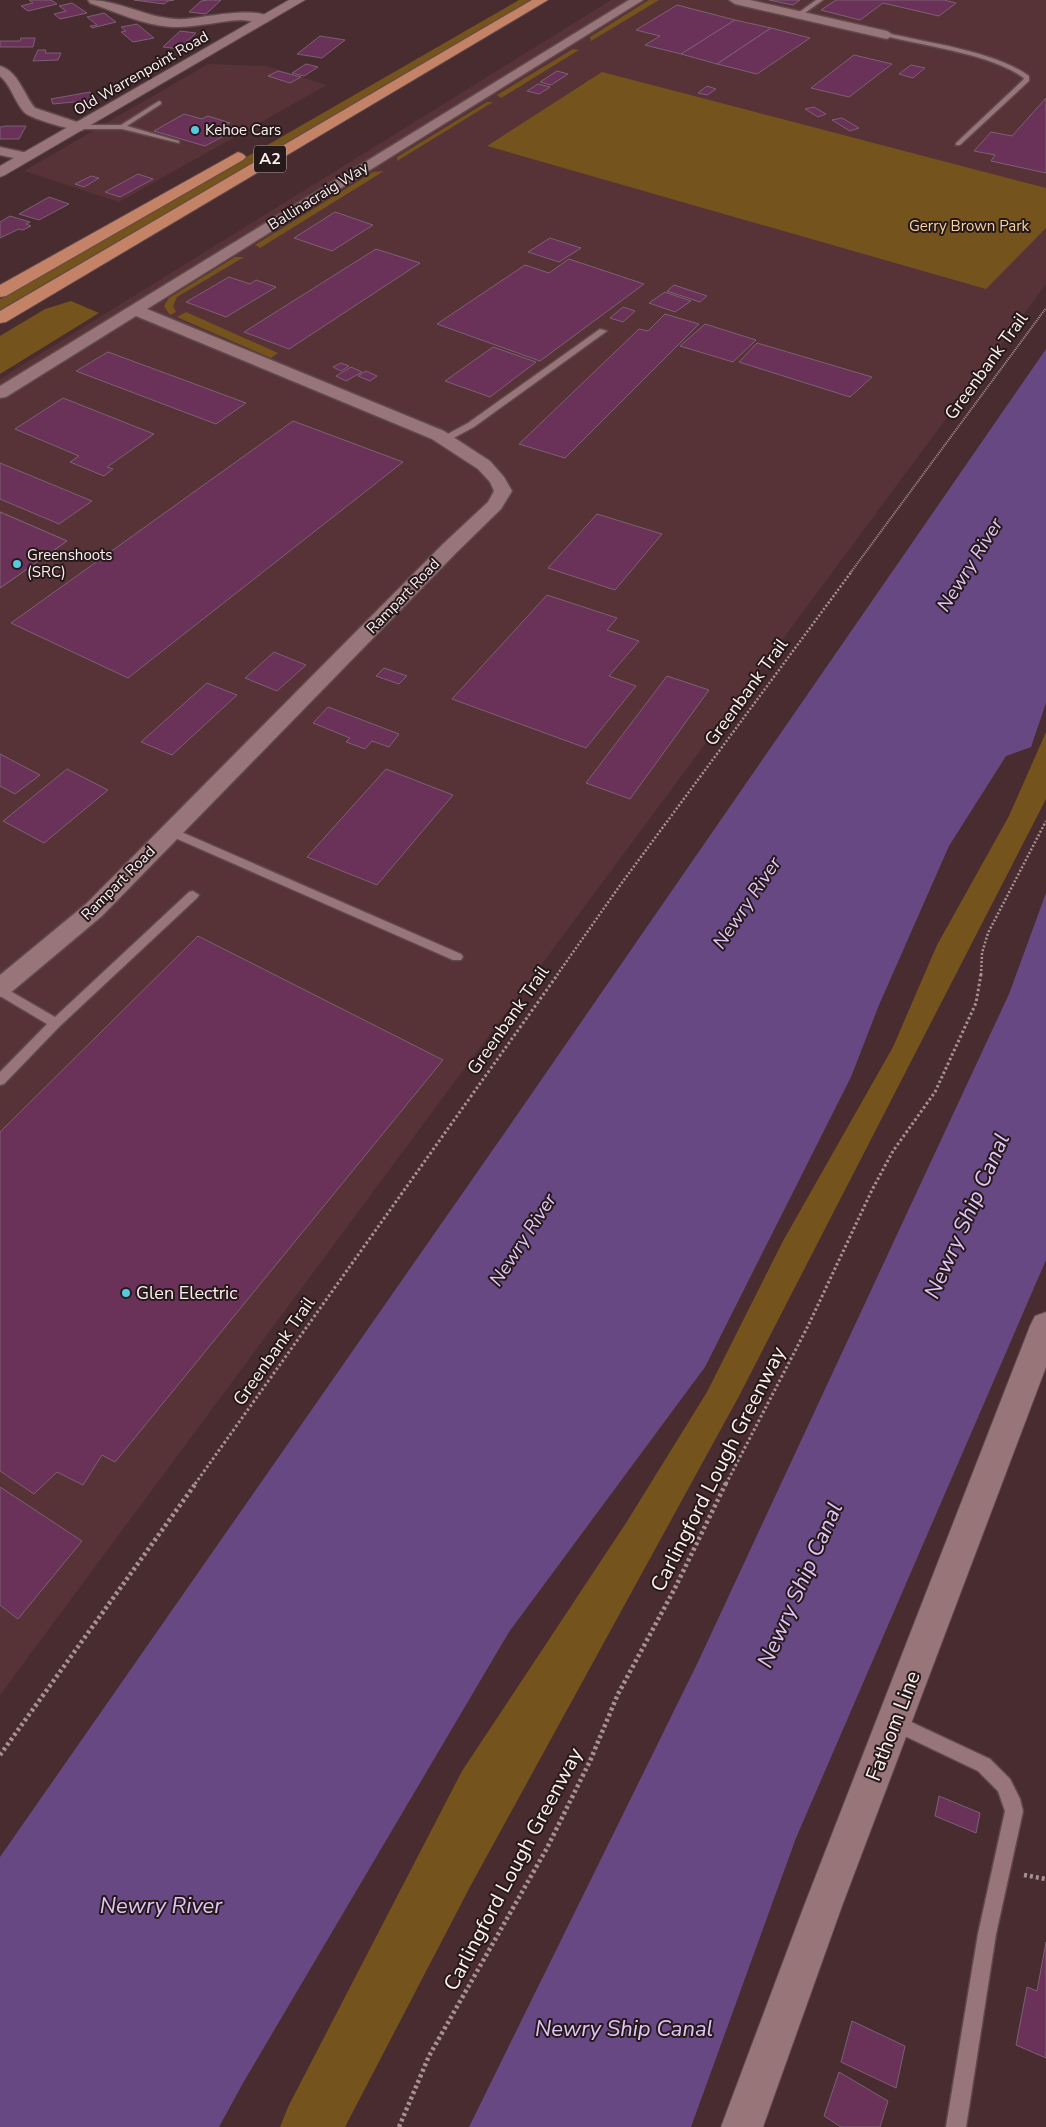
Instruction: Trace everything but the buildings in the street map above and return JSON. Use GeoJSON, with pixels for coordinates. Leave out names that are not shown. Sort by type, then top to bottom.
{"type":"FeatureCollection","features":[{"type":"Feature","properties":{"kind":"highway","name":"A2"},"geometry":{"type":"LineString","coordinates":[[0,318],[541,0]]}},
{"type":"Feature","properties":{"kind":"highway","name":"A2"},"geometry":{"type":"LineString","coordinates":[[0,292],[254,147]]}},
{"type":"Feature","properties":{"kind":"street"},"geometry":{"type":"LineString","coordinates":[[94,0],[142,17],[171,23],[250,16],[265,19]]}},
{"type":"Feature","properties":{"kind":"street","name":"Old Warrenpoint Road"},"geometry":{"type":"LineString","coordinates":[[0,172],[298,0]]}},
{"type":"Feature","properties":{"kind":"street","name":"Ballinacraig Way"},"geometry":{"type":"LineString","coordinates":[[0,393],[637,0]]}},
{"type":"Feature","properties":{"kind":"street"},"geometry":{"type":"LineString","coordinates":[[735,0],[887,35]]}},
{"type":"Feature","properties":{"kind":"street"},"geometry":{"type":"LineString","coordinates":[[0,70],[11,79],[21,99],[30,111],[78,127]]}},
{"type":"Feature","properties":{"kind":"street"},"geometry":{"type":"LineString","coordinates":[[0,151],[27,157]]}},
{"type":"Feature","properties":{"kind":"street","name":"Rampart Road"},"geometry":{"type":"LineString","coordinates":[[0,989],[94,910],[495,504],[504,491],[498,478],[481,461],[445,439],[134,309]]}},
{"type":"Feature","properties":{"kind":"street","name":"Fathom Line"},"geometry":{"type":"LineString","coordinates":[[742,2127],[820,1915],[1046,1326]]}},
{"type":"Feature","properties":{"kind":"lane"},"geometry":{"type":"LineString","coordinates":[[800,14],[820,0]]}},
{"type":"Feature","properties":{"kind":"lane"},"geometry":{"type":"LineString","coordinates":[[887,35],[993,61],[1018,70],[1027,77],[1026,81],[1002,105],[958,144]]}},
{"type":"Feature","properties":{"kind":"lane"},"geometry":{"type":"LineString","coordinates":[[122,127],[159,103]]}},
{"type":"Feature","properties":{"kind":"lane"},"geometry":{"type":"LineString","coordinates":[[78,127],[122,127],[177,142]]}},
{"type":"Feature","properties":{"kind":"lane"},"geometry":{"type":"LineString","coordinates":[[445,439],[471,425],[603,331]]}},
{"type":"Feature","properties":{"kind":"lane"},"geometry":{"type":"LineString","coordinates":[[170,831],[457,957]]}},
{"type":"Feature","properties":{"kind":"lane"},"geometry":{"type":"LineString","coordinates":[[0,1080],[56,1023],[193,895]]}},
{"type":"Feature","properties":{"kind":"lane"},"geometry":{"type":"LineString","coordinates":[[0,989],[56,1023]]}},
{"type":"Feature","properties":{"kind":"lane"},"geometry":{"type":"LineString","coordinates":[[894,1722],[984,1765],[1004,1785],[1012,1799],[1014,1811],[987,1934],[956,2127]]}},
{"type":"Feature","properties":{"kind":"path","name":"Greenbank Trail"},"geometry":{"type":"LineString","coordinates":[[0,1754],[266,1386],[621,884],[1046,308]]}},
{"type":"Feature","properties":{"kind":"path","name":"Carlingford Lough Greenway"},"geometry":{"type":"LineString","coordinates":[[399,2127],[428,2056],[547,1848],[590,1761],[618,1694],[675,1588],[724,1487],[808,1326],[872,1190],[893,1151],[935,1092],[976,1003],[980,983],[982,953],[988,933],[1046,820]]}},
{"type":"Feature","properties":{"kind":"shaded area"},"geometry":{"type":"Polygon","coordinates":[[[611,0],[1046,0],[1046,284],[0,1695],[0,379],[611,0]]]}},
{"type":"Feature","properties":{"kind":"shaded area"},"geometry":{"type":"Polygon","coordinates":[[[208,64],[267,66],[327,85],[119,202],[24,171],[208,64]]]}},
{"type":"Feature","properties":{"kind":"green space"},"geometry":{"type":"Polygon","coordinates":[[[519,0],[533,0],[0,310],[0,299],[519,0]]]}},
{"type":"Feature","properties":{"kind":"green space"},"geometry":{"type":"Polygon","coordinates":[[[649,0],[659,0],[591,41],[590,37],[649,0]]]}},
{"type":"Feature","properties":{"kind":"green space"},"geometry":{"type":"Polygon","coordinates":[[[573,49],[579,50],[501,98],[497,95],[573,49]]]}},
{"type":"Feature","properties":{"kind":"green space","name":"Gerry Brown Park"},"geometry":{"type":"Polygon","coordinates":[[[602,72],[1046,188],[1046,228],[986,289],[487,146],[602,72]]]}},
{"type":"Feature","properties":{"kind":"green space"},"geometry":{"type":"Polygon","coordinates":[[[487,102],[493,102],[397,161],[397,157],[487,102]]]}},
{"type":"Feature","properties":{"kind":"green space"},"geometry":{"type":"Polygon","coordinates":[[[384,171],[260,248],[255,245],[373,172],[384,171]]]}},
{"type":"Feature","properties":{"kind":"green space"},"geometry":{"type":"Polygon","coordinates":[[[235,257],[244,257],[177,297],[173,306],[176,312],[170,315],[164,306],[169,298],[235,257]]]}},
{"type":"Feature","properties":{"kind":"green space"},"geometry":{"type":"Polygon","coordinates":[[[71,301],[99,313],[0,374],[0,336],[45,309],[71,301]]]}},
{"type":"Feature","properties":{"kind":"green space"},"geometry":{"type":"Polygon","coordinates":[[[186,312],[278,353],[271,358],[177,317],[186,312]]]}},
{"type":"Feature","properties":{"kind":"green space"},"geometry":{"type":"Polygon","coordinates":[[[1046,732],[1046,799],[738,1398],[471,1885],[345,2127],[280,2127],[288,2107],[462,1771],[626,1523],[707,1392],[783,1241],[893,1047],[937,945],[1009,816],[1046,732]]]}},
{"type":"Feature","properties":{"kind":"water","name":"Newry River"},"geometry":{"type":"Polygon","coordinates":[[[1046,349],[1046,703],[1031,747],[1006,756],[949,846],[879,1005],[851,1077],[705,1367],[509,1632],[243,2083],[219,2127],[0,2127],[0,1857],[508,1128],[1046,349]]]}},
{"type":"Feature","properties":{"kind":"water","name":"Newry Ship Canal"},"geometry":{"type":"Polygon","coordinates":[[[1046,893],[1046,1260],[796,1838],[691,2127],[469,2127],[698,1662],[1009,994],[1046,893]]]}},
{"type":"Feature","properties":{"kind":"place","name":"Kehoe Cars"},"geometry":{"type":"Point","coordinates":[195,130]}},
{"type":"Feature","properties":{"kind":"place","name":"Greenshoots (SRC)"},"geometry":{"type":"Point","coordinates":[17,564]}},
{"type":"Feature","properties":{"kind":"place","name":"Glen Electric"},"geometry":{"type":"Point","coordinates":[126,1293]}}]}
